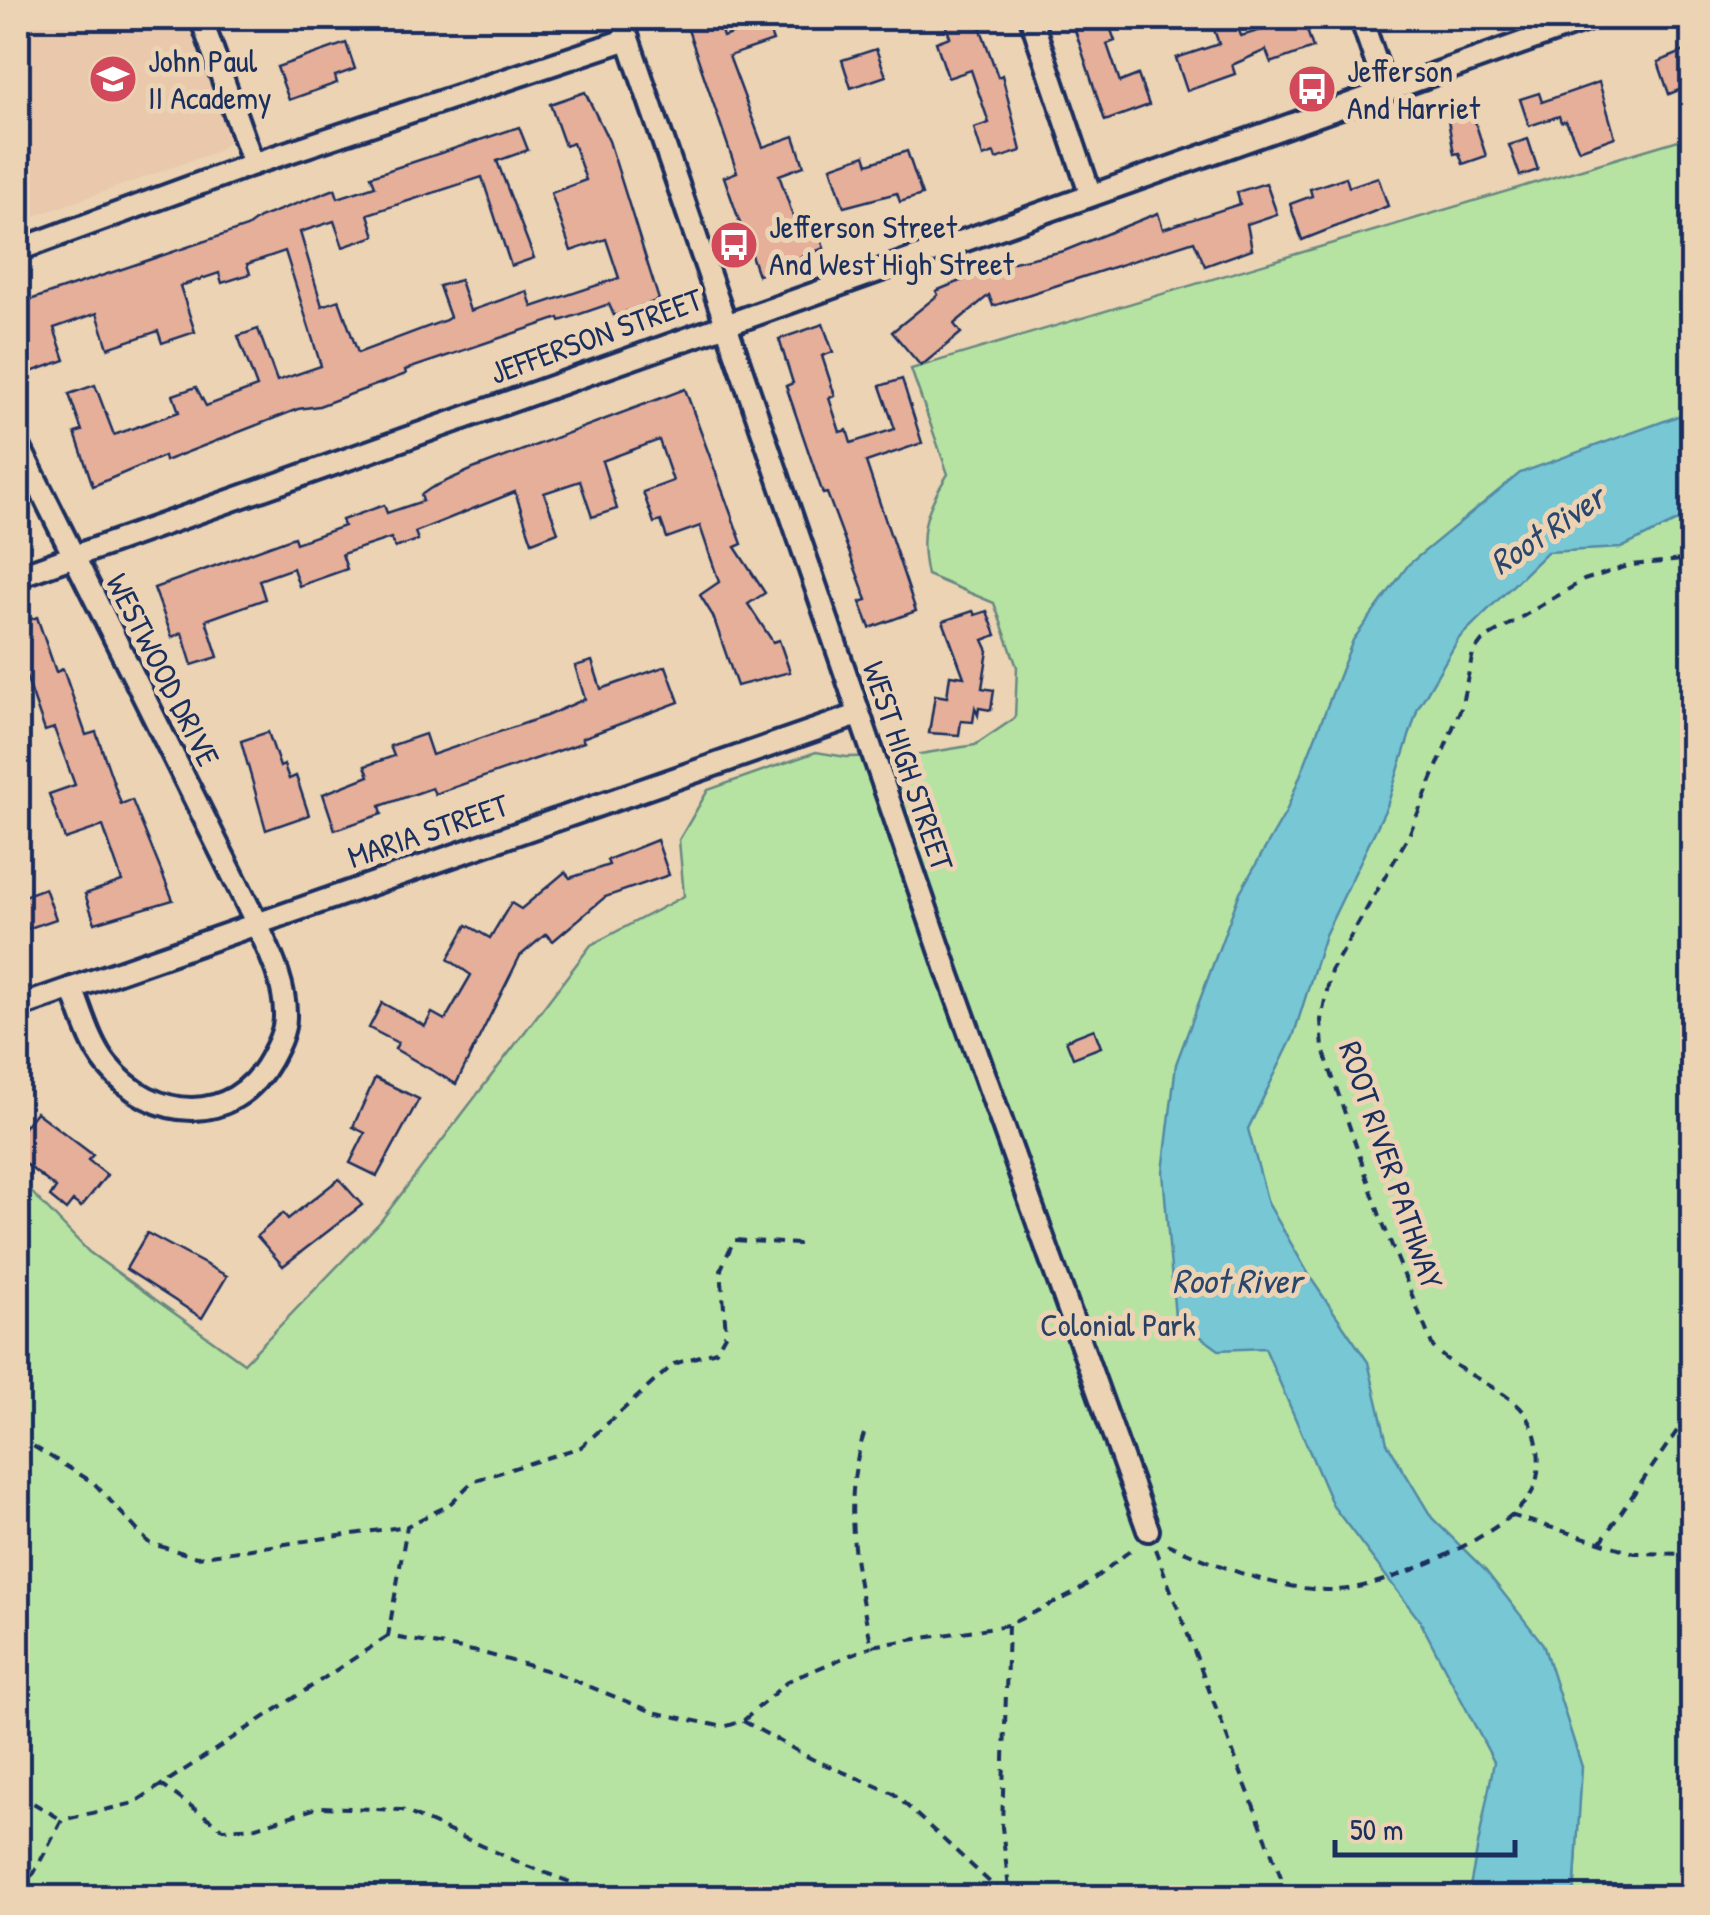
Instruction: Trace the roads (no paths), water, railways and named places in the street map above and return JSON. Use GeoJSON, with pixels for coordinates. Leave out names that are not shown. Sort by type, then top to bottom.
{"type":"FeatureCollection","features":[{"type":"Feature","properties":{"kind":"street"},"geometry":{"type":"LineString","coordinates":[[200,18],[253,164]]}},
{"type":"Feature","properties":{"kind":"street","name":"WEST HIGH STREET"},"geometry":{"type":"LineString","coordinates":[[620,18],[858,715],[1148,1530]]}},
{"type":"Feature","properties":{"kind":"street"},"geometry":{"type":"LineString","coordinates":[[1031,18],[1090,193]]}},
{"type":"Feature","properties":{"kind":"street"},"geometry":{"type":"LineString","coordinates":[[1361,18],[1386,92]]}},
{"type":"Feature","properties":{"kind":"street","name":"JEFFERSON STREET"},"geometry":{"type":"LineString","coordinates":[[18,576],[725,322],[1592,18]]}},
{"type":"Feature","properties":{"kind":"street"},"geometry":{"type":"LineString","coordinates":[[18,250],[253,164],[628,39]]}},
{"type":"Feature","properties":{"kind":"street","name":"WESTWOOD DRIVE"},"geometry":{"type":"LineString","coordinates":[[18,444],[256,922],[278,976],[286,1019],[280,1042],[257,1081],[225,1105],[184,1111],[164,1108],[124,1082],[106,1064],[72,988]]}},
{"type":"Feature","properties":{"kind":"street","name":"MARIA STREET"},"geometry":{"type":"LineString","coordinates":[[18,1007],[858,715]]}},
{"type":"Feature","properties":{"kind":"water","name":"Root River"},"geometry":{"type":"Polygon","coordinates":[[[1692,411],[1692,514],[1621,548],[1547,552],[1459,638],[1418,708],[1387,806],[1325,935],[1293,1037],[1248,1129],[1268,1203],[1312,1280],[1368,1362],[1387,1443],[1432,1518],[1486,1571],[1543,1644],[1582,1767],[1574,1897],[1468,1897],[1494,1762],[1420,1621],[1333,1506],[1265,1348],[1219,1350],[1175,1318],[1163,1172],[1176,1064],[1240,892],[1286,812],[1353,640],[1409,564],[1520,473],[1692,411]]]}},
{"type":"Feature","properties":{"kind":"place","name":"John Paul II Academy"},"geometry":{"type":"Point","coordinates":[113,79]}},
{"type":"Feature","properties":{"kind":"place","name":"Jefferson And Harriet"},"geometry":{"type":"Point","coordinates":[1312,89]}},
{"type":"Feature","properties":{"kind":"place","name":"Jefferson Street And West High Street"},"geometry":{"type":"Point","coordinates":[734,245]}},
{"type":"Feature","properties":{"kind":"park label","name":"Colonial Park"},"geometry":{"type":"Point","coordinates":[1118,1325]}}]}
